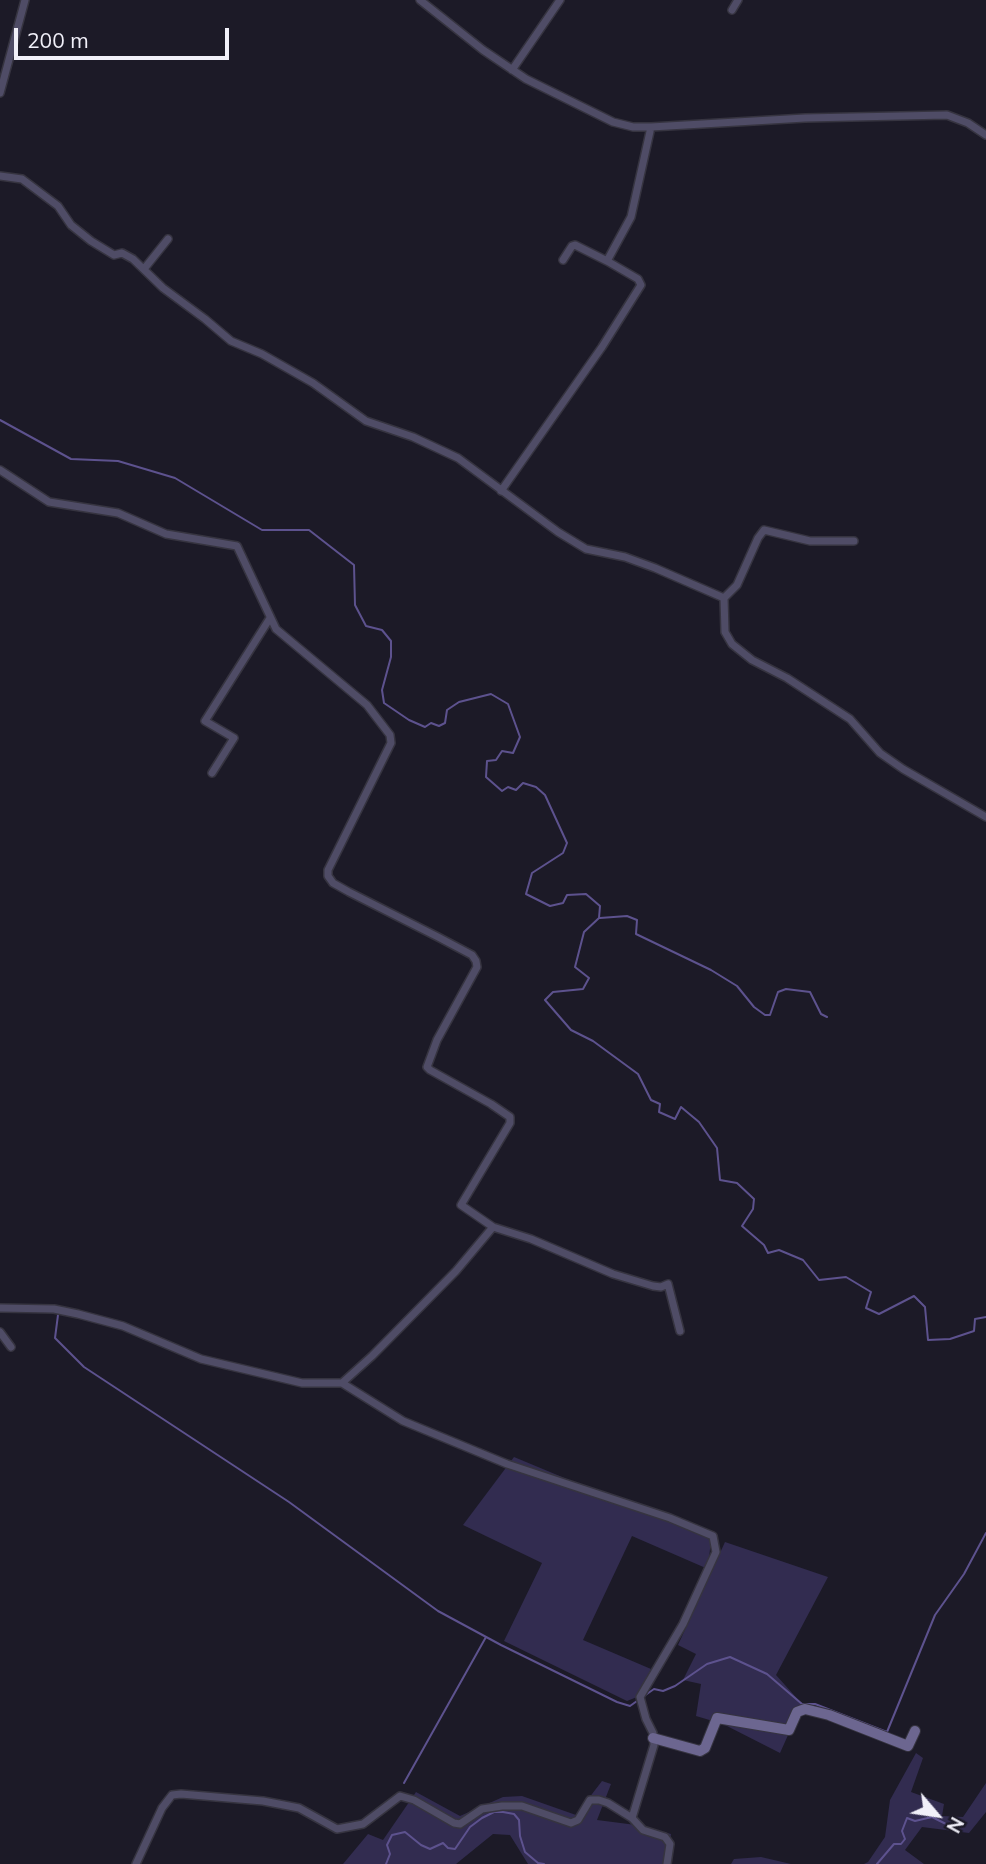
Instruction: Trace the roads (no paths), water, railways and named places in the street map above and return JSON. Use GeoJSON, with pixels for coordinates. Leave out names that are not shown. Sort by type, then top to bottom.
{"type":"FeatureCollection","features":[{"type":"Feature","properties":{"kind":"street"},"geometry":{"type":"LineString","coordinates":[[0,93],[25,0]]}},
{"type":"Feature","properties":{"kind":"street"},"geometry":{"type":"LineString","coordinates":[[420,0],[512,70],[603,118],[633,127],[805,118],[947,115],[968,123],[986,135]]}},
{"type":"Feature","properties":{"kind":"street"},"geometry":{"type":"LineString","coordinates":[[512,70],[560,0]]}},
{"type":"Feature","properties":{"kind":"street"},"geometry":{"type":"LineString","coordinates":[[732,10],[738,0]]}},
{"type":"Feature","properties":{"kind":"street"},"geometry":{"type":"LineString","coordinates":[[607,261],[631,217],[651,127]]}},
{"type":"Feature","properties":{"kind":"street"},"geometry":{"type":"LineString","coordinates":[[0,176],[22,179],[58,206],[71,225],[91,241],[114,255],[122,253],[230,341],[262,354],[313,383],[366,421],[413,436],[458,458],[501,491],[586,548],[625,557],[724,598]]}},
{"type":"Feature","properties":{"kind":"street"},"geometry":{"type":"LineString","coordinates":[[144,269],[168,239]]}},
{"type":"Feature","properties":{"kind":"street"},"geometry":{"type":"LineString","coordinates":[[501,491],[602,347],[641,285],[638,279],[575,245],[564,260]]}},
{"type":"Feature","properties":{"kind":"street"},"geometry":{"type":"LineString","coordinates":[[0,470],[49,502],[118,513],[166,534],[237,546],[276,629],[367,705],[390,735],[391,743],[328,870],[328,876],[333,883],[472,955],[476,961],[477,967],[437,1040],[427,1067],[510,1117],[507,1130],[461,1205],[493,1227],[531,1239],[613,1274],[653,1286],[668,1284],[680,1331]]}},
{"type":"Feature","properties":{"kind":"street"},"geometry":{"type":"LineString","coordinates":[[854,541],[810,541],[764,530],[737,585],[724,598],[725,632],[732,644],[752,660],[787,678],[850,719],[880,753],[986,817]]}},
{"type":"Feature","properties":{"kind":"street"},"geometry":{"type":"LineString","coordinates":[[212,773],[233,738],[205,721],[270,618]]}},
{"type":"Feature","properties":{"kind":"street"},"geometry":{"type":"LineString","coordinates":[[342,1383],[456,1271],[493,1227]]}},
{"type":"Feature","properties":{"kind":"street"},"geometry":{"type":"LineString","coordinates":[[0,1308],[54,1310],[78,1314],[123,1326],[201,1359],[302,1383],[342,1383],[403,1421],[507,1464],[670,1518],[713,1536],[716,1552],[683,1624],[640,1697],[653,1745],[632,1818]]}},
{"type":"Feature","properties":{"kind":"street"},"geometry":{"type":"LineString","coordinates":[[0,1332],[11,1348]]}},
{"type":"Feature","properties":{"kind":"street"},"geometry":{"type":"LineString","coordinates":[[653,1738],[700,1751],[705,1748],[717,1718],[789,1730],[797,1712],[806,1709],[908,1745],[915,1731]]}},
{"type":"Feature","properties":{"kind":"street"},"geometry":{"type":"LineString","coordinates":[[136,1864],[162,1808],[172,1795],[181,1794],[263,1801],[299,1808],[337,1829],[363,1824],[400,1796],[414,1800],[460,1824],[482,1809],[502,1806],[522,1806],[571,1823],[578,1820],[590,1800],[599,1800],[632,1818],[643,1830],[665,1836],[670,1844],[667,1864]]}},
{"type":"Feature","properties":{"kind":"waterway"},"geometry":{"type":"LineString","coordinates":[[0,420],[71,459],[118,461],[175,478],[262,530],[309,530],[354,565],[355,605],[366,626],[382,630],[391,641],[391,657],[382,690],[384,703],[409,720],[425,727],[431,723],[439,726],[445,723],[447,710],[459,702],[491,694],[508,704],[520,737],[513,753],[502,751],[496,760],[487,761],[486,777],[502,791],[508,787],[516,790],[523,783],[536,787],[545,795],[567,843],[563,853],[532,873],[526,894],[550,906],[563,903],[567,895],[586,894],[600,906],[599,918],[584,932],[575,967],[589,978],[583,989],[553,992],[545,1000],[571,1030],[593,1041],[638,1074],[651,1100],[660,1104],[659,1112],[675,1119],[681,1107],[699,1122],[717,1148],[720,1180],[737,1183],[754,1199],[753,1209],[742,1226],[764,1245],[768,1253],[779,1250],[803,1260],[819,1280],[846,1277],[871,1292],[866,1308],[879,1314],[914,1296],[925,1307],[928,1340],[950,1339],[974,1331],[975,1319],[986,1317]]}},
{"type":"Feature","properties":{"kind":"waterway"},"geometry":{"type":"LineString","coordinates":[[600,918],[627,916],[637,920],[636,934],[711,970],[737,986],[754,1007],[765,1015],[770,1015],[778,992],[786,989],[810,992],[821,1014],[827,1017]]}},
{"type":"Feature","properties":{"kind":"waterway"},"geometry":{"type":"LineString","coordinates":[[58,1315],[55,1338],[84,1367],[289,1502],[438,1611],[617,1702],[630,1706],[637,1701]]}},
{"type":"Feature","properties":{"kind":"waterway"},"geometry":{"type":"LineString","coordinates":[[644,1696],[654,1689],[663,1691],[675,1686],[707,1664],[730,1657],[767,1674],[802,1704],[815,1704],[887,1732],[935,1615],[964,1574],[986,1533]]}},
{"type":"Feature","properties":{"kind":"waterway"},"geometry":{"type":"LineString","coordinates":[[404,1783],[486,1637]]}},
{"type":"Feature","properties":{"kind":"waterway"},"geometry":{"type":"LineString","coordinates":[[386,1864],[390,1854],[387,1845],[392,1835],[405,1832],[430,1849],[443,1843],[448,1848],[455,1849],[470,1827],[494,1812],[514,1814],[519,1820],[525,1852],[538,1863],[544,1864]]}},
{"type":"Feature","properties":{"kind":"waterway"},"geometry":{"type":"LineString","coordinates":[[877,1864],[894,1844],[901,1844],[905,1839],[902,1831],[907,1818],[915,1821],[932,1817],[954,1828]]}}]}
